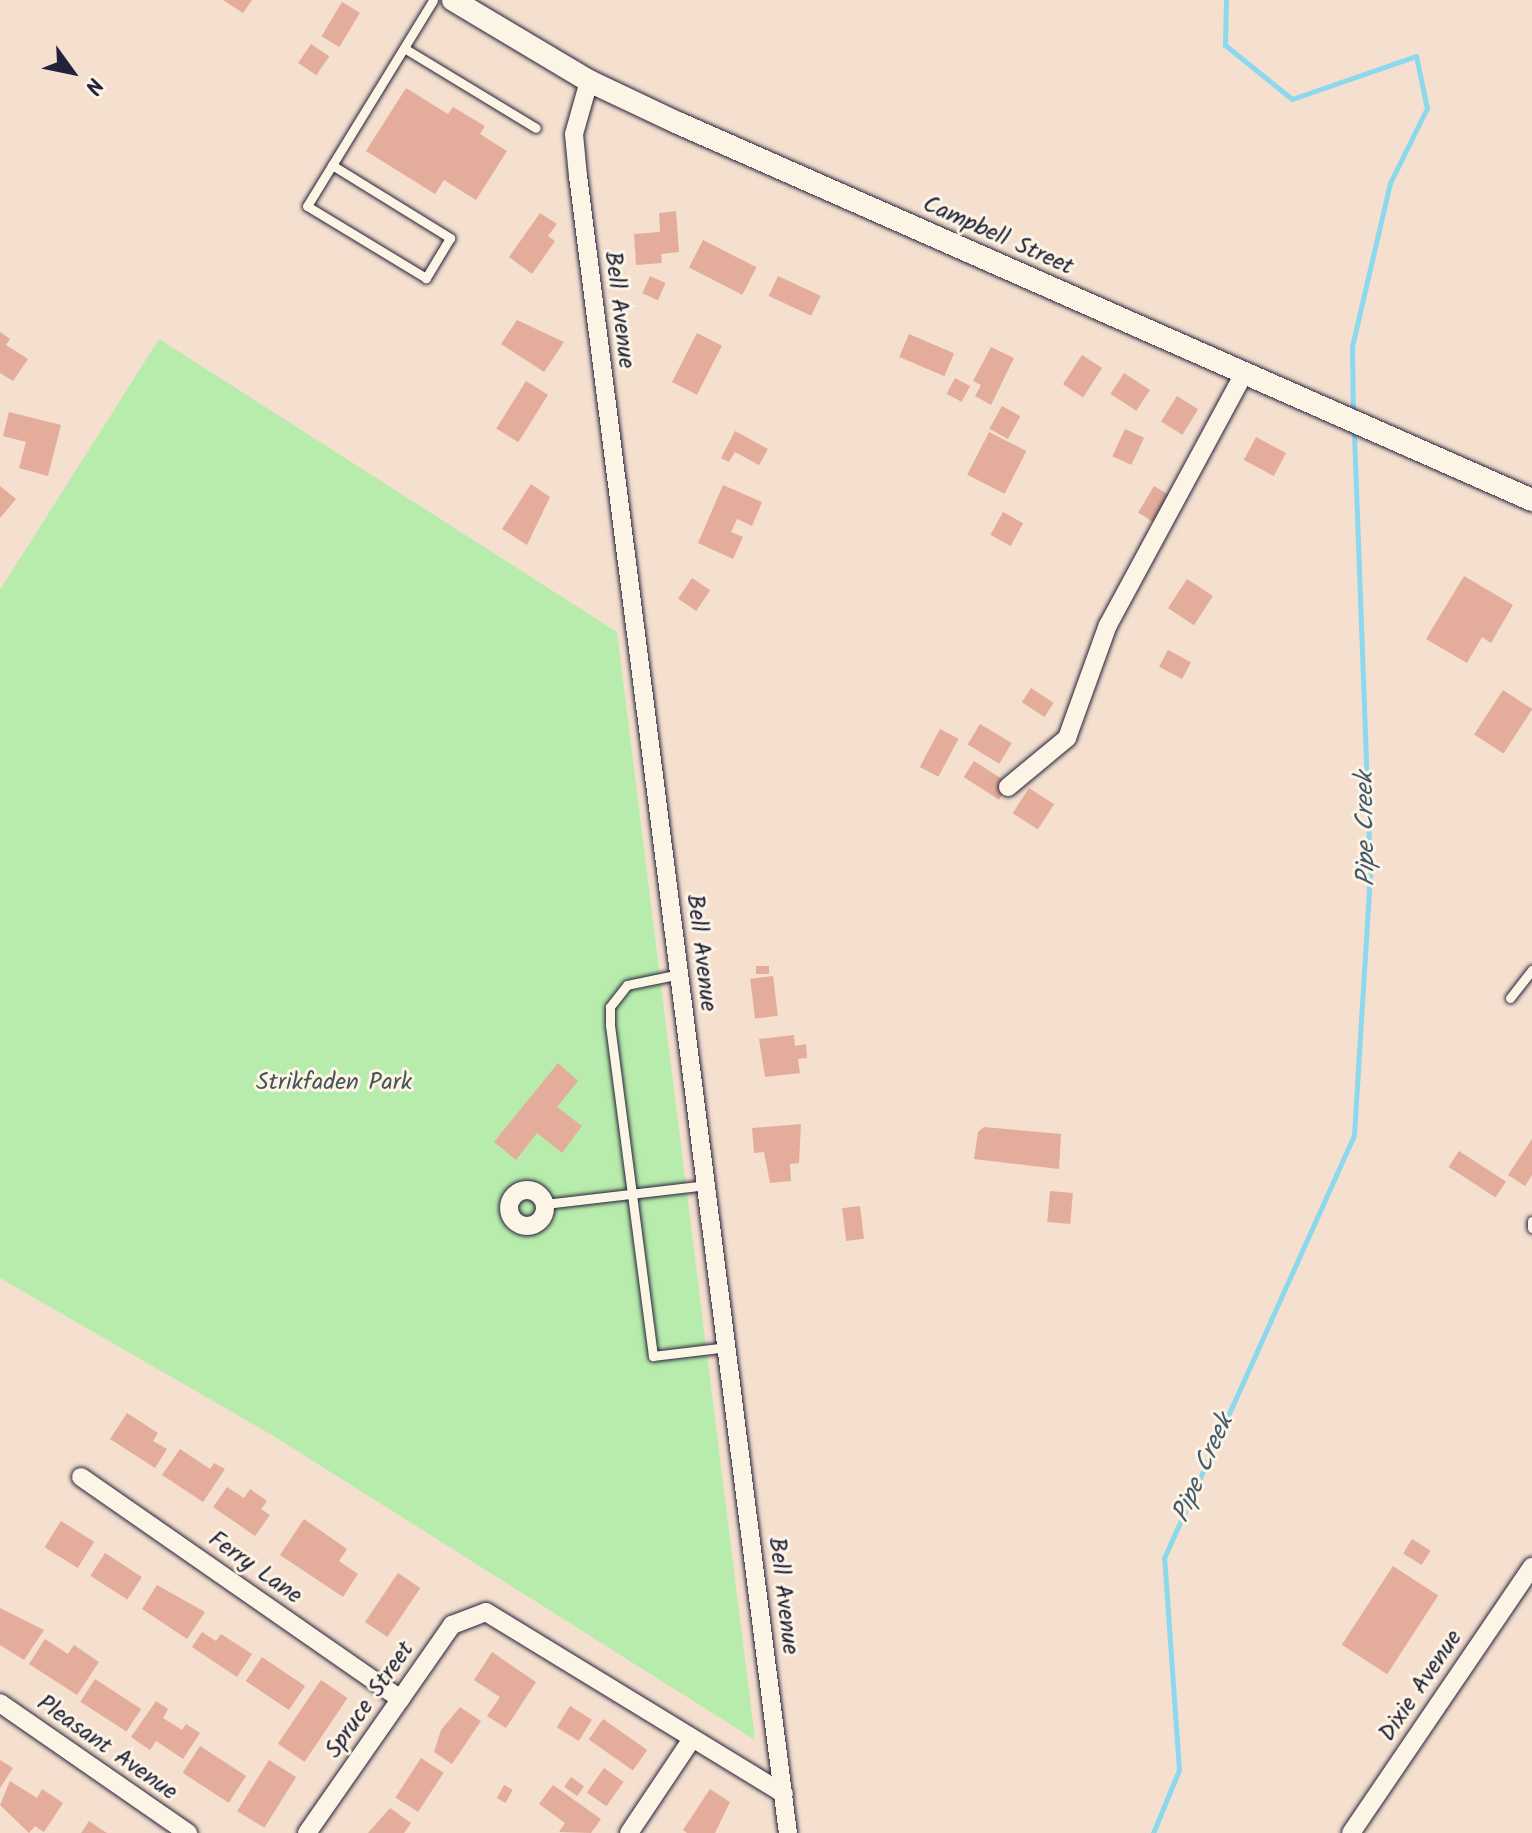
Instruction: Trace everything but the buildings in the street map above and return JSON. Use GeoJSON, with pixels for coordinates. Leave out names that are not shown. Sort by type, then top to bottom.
{"type":"FeatureCollection","features":[{"type":"Feature","properties":{"kind":"street","name":"Campbell Street"},"geometry":{"type":"LineString","coordinates":[[453,0],[589,81],[1532,500]]}},
{"type":"Feature","properties":{"kind":"street","name":"Bell Avenue"},"geometry":{"type":"LineString","coordinates":[[589,81],[574,134],[578,176],[788,1833]]}},
{"type":"Feature","properties":{"kind":"street"},"geometry":{"type":"LineString","coordinates":[[1008,787],[1067,738],[1108,625],[1244,373]]}},
{"type":"Feature","properties":{"kind":"street","name":"Ferry Lane"},"geometry":{"type":"LineString","coordinates":[[81,1477],[401,1699]]}},
{"type":"Feature","properties":{"kind":"street","name":"Dixie Avenue"},"geometry":{"type":"LineString","coordinates":[[1351,1833],[1532,1567]]}},
{"type":"Feature","properties":{"kind":"street","name":"Spruce Street"},"geometry":{"type":"LineString","coordinates":[[307,1833],[452,1625],[486,1612],[692,1739]]}},
{"type":"Feature","properties":{"kind":"street","name":"Pleasant Avenue"},"geometry":{"type":"LineString","coordinates":[[0,1703],[188,1833]]}},
{"type":"Feature","properties":{"kind":"street"},"geometry":{"type":"LineString","coordinates":[[629,1833],[692,1739],[784,1794]]}},
{"type":"Feature","properties":{"kind":"lane"},"geometry":{"type":"LineString","coordinates":[[332,165],[450,238],[426,278],[307,206],[332,165],[404,48],[433,0]]}},
{"type":"Feature","properties":{"kind":"lane"},"geometry":{"type":"LineString","coordinates":[[404,48],[536,128]]}},
{"type":"Feature","properties":{"kind":"lane"},"geometry":{"type":"LineString","coordinates":[[1510,998],[1532,970]]}},
{"type":"Feature","properties":{"kind":"lane"},"geometry":{"type":"LineString","coordinates":[[680,974],[627,985],[610,1007],[632,1194],[653,1356],[728,1347]]}},
{"type":"Feature","properties":{"kind":"lane"},"geometry":{"type":"LineString","coordinates":[[545,1204],[707,1185]]}},
{"type":"Feature","properties":{"kind":"lane"},"geometry":{"type":"LineString","coordinates":[[1532,1221],[1532,1228]]}},
{"type":"Feature","properties":{"kind":"green space","name":"Strikfaden Park"},"geometry":{"type":"Polygon","coordinates":[[[159,339],[617,632],[755,1740],[272,1435],[0,1278],[0,590],[159,339]]]}},
{"type":"Feature","properties":{"kind":"waterway","name":"Pipe Creek"},"geometry":{"type":"LineString","coordinates":[[1226,0],[1225,45],[1292,99],[1416,56],[1427,108],[1390,183],[1352,346],[1353,414]]}},
{"type":"Feature","properties":{"kind":"waterway","name":"Pipe Creek"},"geometry":{"type":"LineString","coordinates":[[1153,1833],[1179,1770],[1164,1558],[1354,1135],[1370,870],[1354,428]]}}]}
